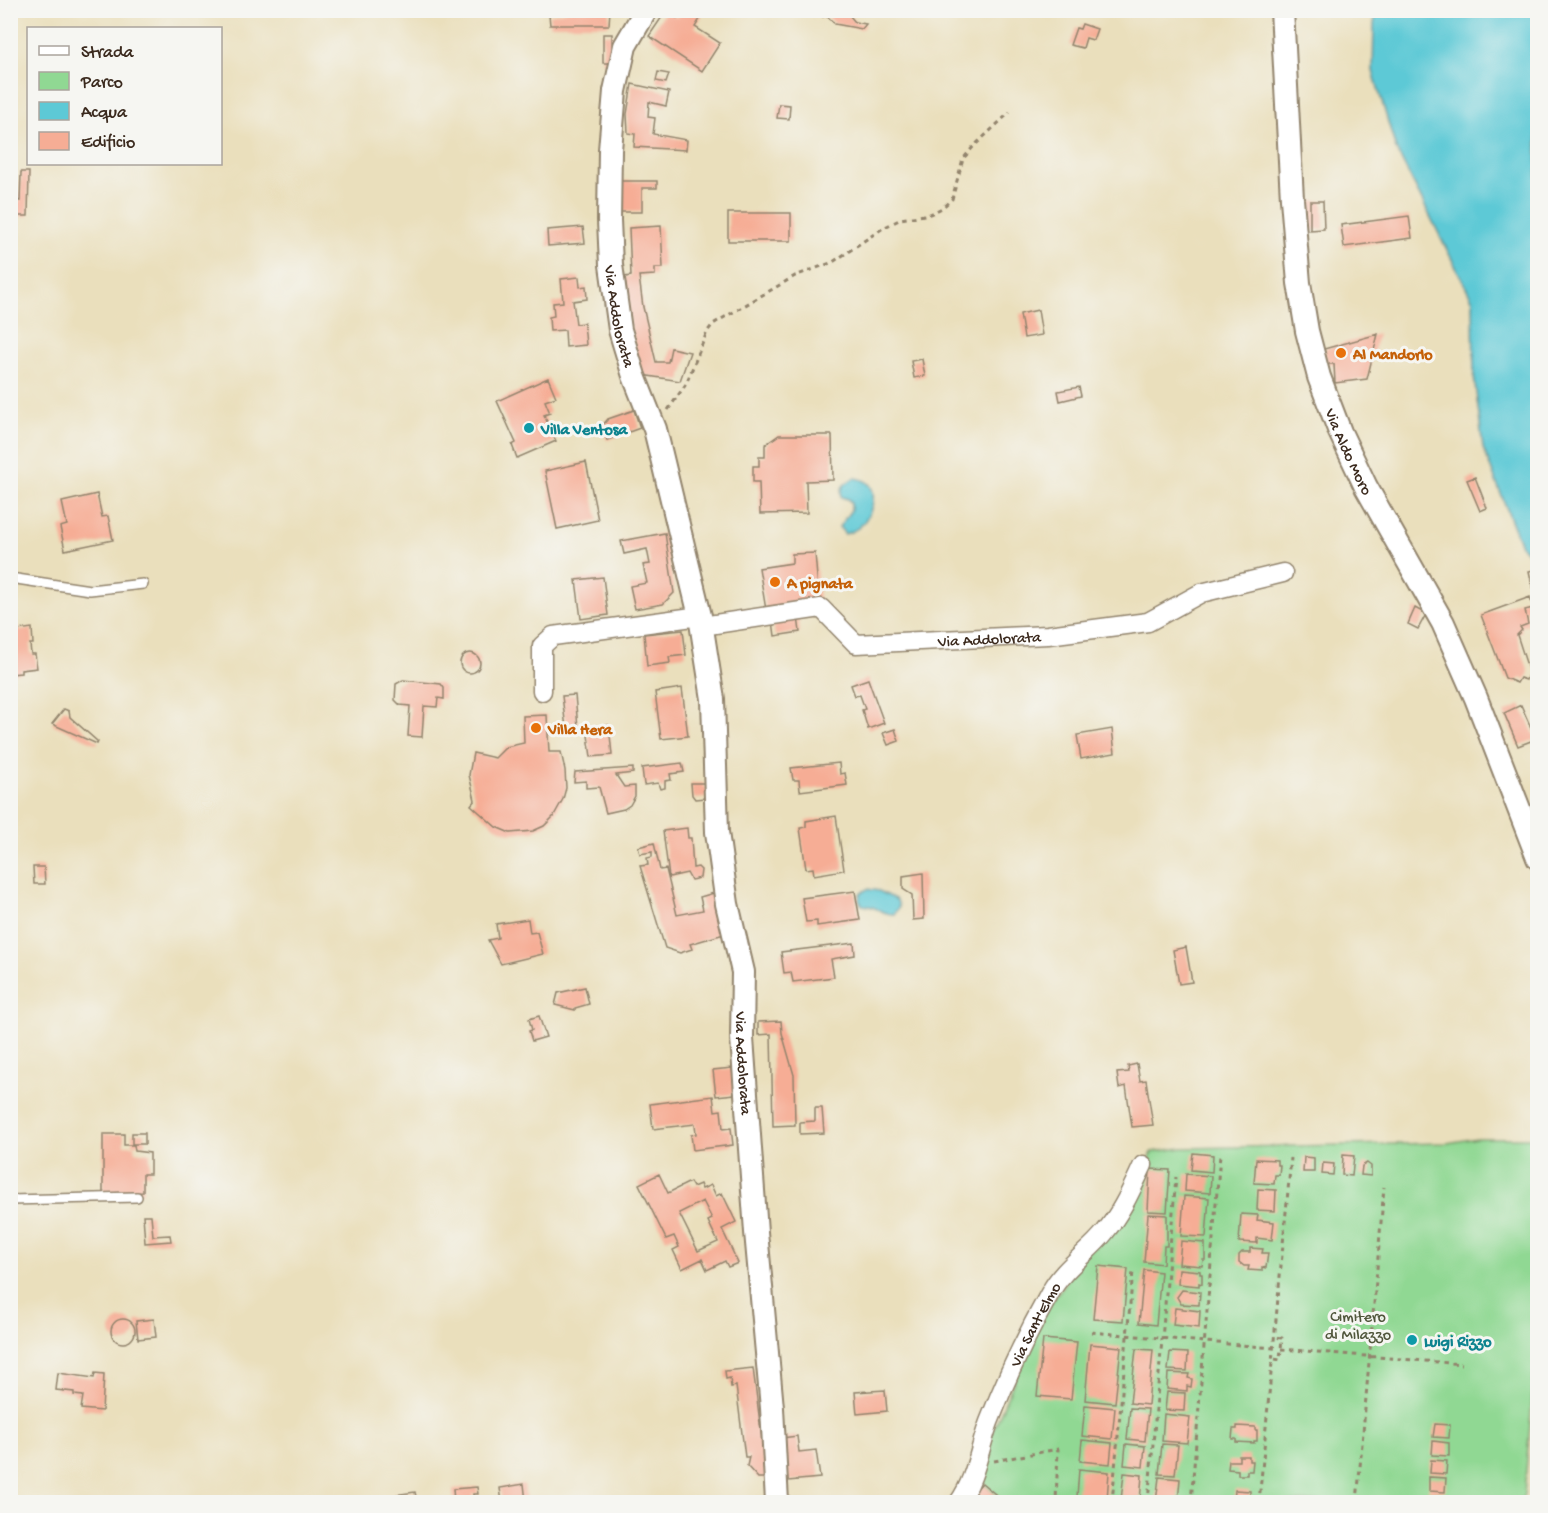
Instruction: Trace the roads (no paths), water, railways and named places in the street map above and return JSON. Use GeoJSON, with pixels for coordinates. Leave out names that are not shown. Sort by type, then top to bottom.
{"type":"FeatureCollection","features":[{"type":"Feature","properties":{"kind":"street","name":"Via Aldo Moro"},"geometry":{"type":"LineString","coordinates":[[1282,10],[1299,283],[1307,331],[1319,377],[1340,432],[1365,487],[1443,623],[1476,698],[1538,858]]}},
{"type":"Feature","properties":{"kind":"street","name":"Via Addolorata"},"geometry":{"type":"LineString","coordinates":[[641,12],[625,46],[615,91],[610,150],[611,265],[620,330],[634,376],[656,429],[701,621],[712,699],[717,832],[727,904],[743,972],[742,1038],[772,1408],[777,1503]]}},
{"type":"Feature","properties":{"kind":"street","name":"Via Addolorata"},"geometry":{"type":"LineString","coordinates":[[543,691],[542,646],[553,636],[821,608],[856,644],[1048,635],[1148,622],[1201,593],[1283,573]]}},
{"type":"Feature","properties":{"kind":"street","name":"Via Sant'Elmo"},"geometry":{"type":"LineString","coordinates":[[959,1503],[969,1488],[989,1422],[1022,1347],[1051,1290],[1067,1269],[1115,1219],[1143,1165]]}},
{"type":"Feature","properties":{"kind":"lane"},"geometry":{"type":"LineString","coordinates":[[10,578],[90,591],[143,584]]}},
{"type":"Feature","properties":{"kind":"lane"},"geometry":{"type":"LineString","coordinates":[[10,1200],[137,1197]]}},
{"type":"Feature","properties":{"kind":"water"},"geometry":{"type":"Polygon","coordinates":[[[1376,11],[1537,11],[1537,563],[1521,545],[1483,448],[1474,376],[1473,301],[1396,149],[1373,71],[1376,11]]]}},
{"type":"Feature","properties":{"kind":"water"},"geometry":{"type":"Polygon","coordinates":[[[854,478],[870,485],[873,491],[872,507],[864,522],[852,532],[845,534],[839,527],[851,510],[851,503],[848,499],[841,497],[841,490],[854,478]]]}},
{"type":"Feature","properties":{"kind":"water"},"geometry":{"type":"Polygon","coordinates":[[[867,889],[879,891],[897,900],[899,907],[894,914],[862,905],[859,900],[860,894],[867,889]]]}},
{"type":"Feature","properties":{"kind":"place","name":"Al Mandorlo"},"geometry":{"type":"Point","coordinates":[1341,353]}},
{"type":"Feature","properties":{"kind":"place","name":"Villa Ventosa"},"geometry":{"type":"Point","coordinates":[529,428]}},
{"type":"Feature","properties":{"kind":"place","name":"A pignata"},"geometry":{"type":"Point","coordinates":[775,582]}},
{"type":"Feature","properties":{"kind":"place","name":"Villa Hera"},"geometry":{"type":"Point","coordinates":[536,728]}},
{"type":"Feature","properties":{"kind":"place","name":"Luigi Rizzo"},"geometry":{"type":"Point","coordinates":[1412,1340]}},
{"type":"Feature","properties":{"kind":"park label","name":"Cimitero di Milazzo"},"geometry":{"type":"Point","coordinates":[1358,1324]}}]}
